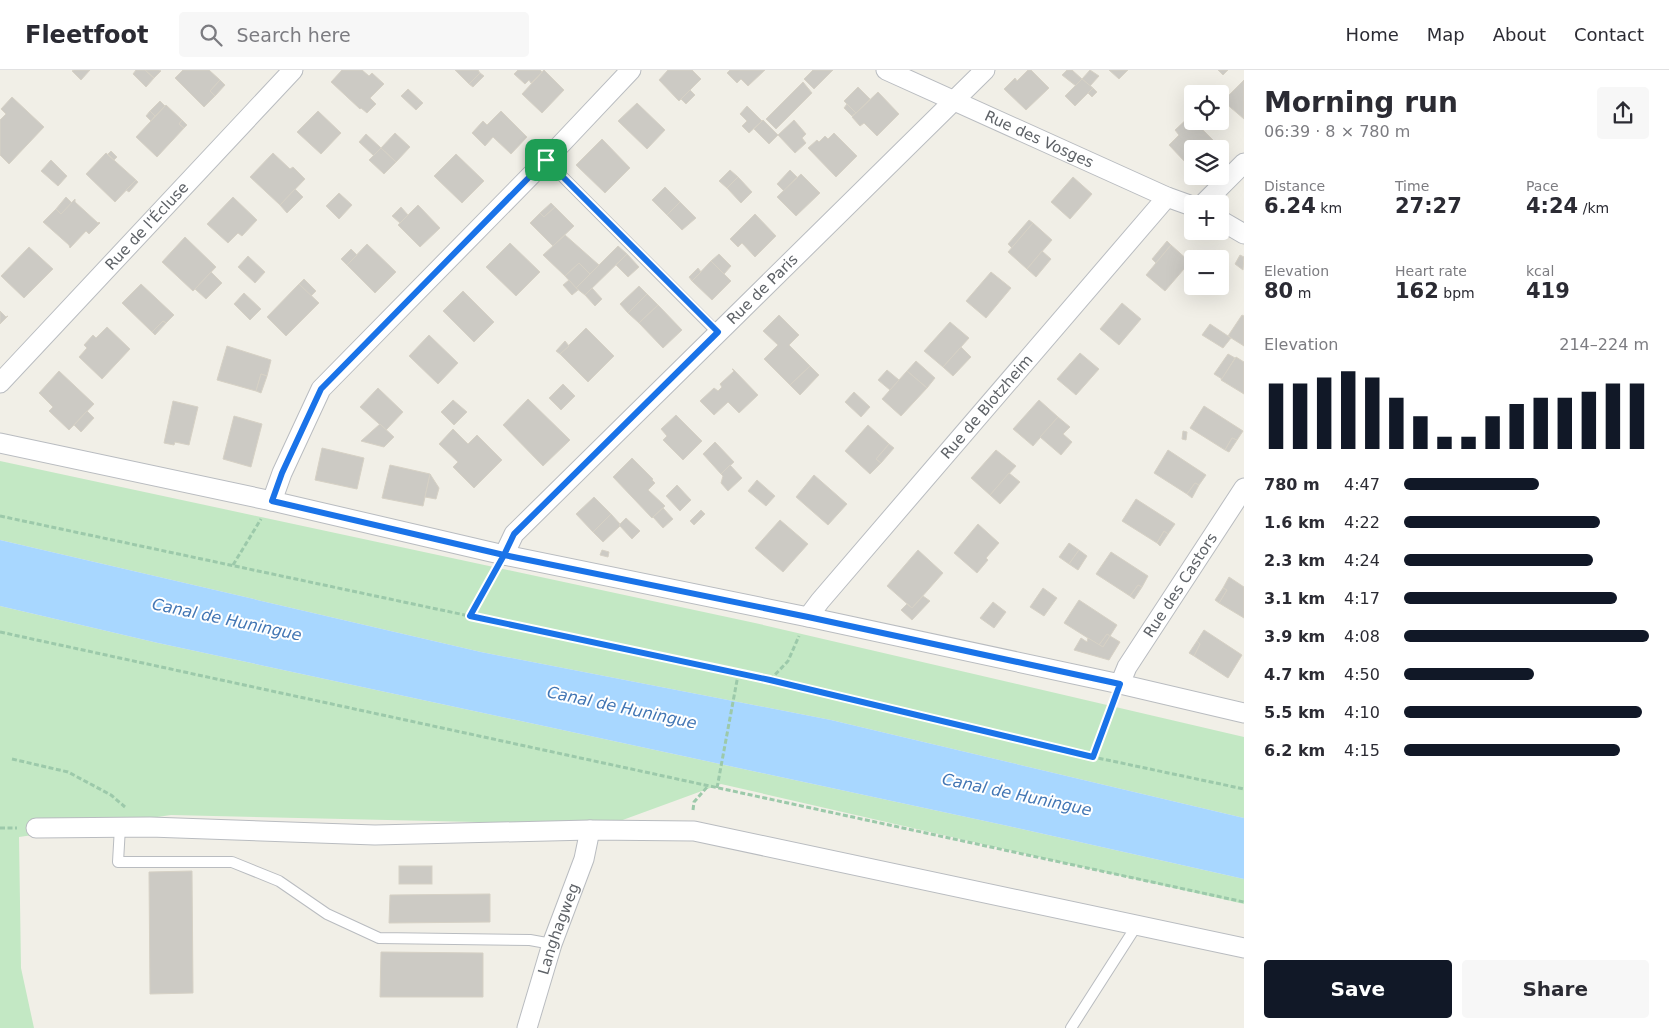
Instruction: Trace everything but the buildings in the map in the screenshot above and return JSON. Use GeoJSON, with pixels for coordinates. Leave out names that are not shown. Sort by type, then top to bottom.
{"type":"FeatureCollection","features":[{"type":"Feature","properties":{"kind":"street","name":"Rue de l'Écluse"},"geometry":{"type":"LineString","coordinates":[[0,383],[294,70]]}},
{"type":"Feature","properties":{"kind":"street"},"geometry":{"type":"LineString","coordinates":[[272,501],[282,473],[321,389],[546,160],[631,70]]}},
{"type":"Feature","properties":{"kind":"street","name":"Rue des Vosges"},"geometry":{"type":"LineString","coordinates":[[886,70],[1184,203]]}},
{"type":"Feature","properties":{"kind":"street","name":"Rue de Paris"},"geometry":{"type":"LineString","coordinates":[[504,555],[514,534],[985,70]]}},
{"type":"Feature","properties":{"kind":"street"},"geometry":{"type":"LineString","coordinates":[[1212,195],[1244,163]]}},
{"type":"Feature","properties":{"kind":"street","name":"Rue de Blotzheim"},"geometry":{"type":"LineString","coordinates":[[808,617],[1167,197]]}},
{"type":"Feature","properties":{"kind":"street"},"geometry":{"type":"LineString","coordinates":[[1229,225],[1244,234]]}},
{"type":"Feature","properties":{"kind":"street"},"geometry":{"type":"LineString","coordinates":[[0,443],[272,501],[504,555],[808,617],[1120,684],[1244,713]]}},
{"type":"Feature","properties":{"kind":"street","name":"Rue des Castors"},"geometry":{"type":"LineString","coordinates":[[1120,684],[1128,667],[1244,488]]}},
{"type":"Feature","properties":{"kind":"street"},"geometry":{"type":"LineString","coordinates":[[36,828],[150,827],[375,835],[590,830],[694,831],[1244,948]]}},
{"type":"Feature","properties":{"kind":"street","name":"Langhagweg"},"geometry":{"type":"LineString","coordinates":[[527,1028],[552,944],[584,859],[590,830]]}},
{"type":"Feature","properties":{"kind":"lane"},"geometry":{"type":"LineString","coordinates":[[546,160],[718,332]]}},
{"type":"Feature","properties":{"kind":"lane"},"geometry":{"type":"LineString","coordinates":[[120,827],[118,862],[232,862],[279,881],[327,914],[378,938],[530,940],[552,944]]}},
{"type":"Feature","properties":{"kind":"lane"},"geometry":{"type":"LineString","coordinates":[[1071,1028],[1137,925]]}},
{"type":"Feature","properties":{"kind":"path"},"geometry":{"type":"LineString","coordinates":[[233,565],[272,501]]}},
{"type":"Feature","properties":{"kind":"path"},"geometry":{"type":"LineString","coordinates":[[0,516],[770,680],[1093,757],[1244,789]]}},
{"type":"Feature","properties":{"kind":"path"},"geometry":{"type":"LineString","coordinates":[[470,616],[504,555]]}},
{"type":"Feature","properties":{"kind":"path"},"geometry":{"type":"LineString","coordinates":[[770,680],[788,661],[808,617]]}},
{"type":"Feature","properties":{"kind":"path"},"geometry":{"type":"LineString","coordinates":[[0,632],[1244,902]]}},
{"type":"Feature","properties":{"kind":"path"},"geometry":{"type":"LineString","coordinates":[[717,788],[738,674]]}},
{"type":"Feature","properties":{"kind":"path"},"geometry":{"type":"LineString","coordinates":[[1093,757],[1120,684]]}},
{"type":"Feature","properties":{"kind":"path"},"geometry":{"type":"LineString","coordinates":[[12,759],[68,772],[111,795],[150,827]]}},
{"type":"Feature","properties":{"kind":"path"},"geometry":{"type":"LineString","coordinates":[[694,831],[692,816],[694,802],[708,786]]}},
{"type":"Feature","properties":{"kind":"green space"},"geometry":{"type":"Polygon","coordinates":[[[0,461],[755,623],[1244,737],[1244,818],[831,720],[481,652],[0,540],[0,461]]]}},
{"type":"Feature","properties":{"kind":"green space"},"geometry":{"type":"Polygon","coordinates":[[[0,606],[158,643],[1008,826],[1244,879],[1244,904],[721,784],[609,825],[171,815],[19,837],[21,968],[34,1028],[0,1028],[0,606]]]}},
{"type":"Feature","properties":{"kind":"water","name":"Canal de Huningue"},"geometry":{"type":"Polygon","coordinates":[[[0,540],[481,652],[831,720],[1244,818],[1244,879],[1008,826],[158,643],[0,606],[0,540]]]}},
{"type":"Feature","properties":{"kind":"route"},"geometry":{"type":"LineString","coordinates":[[546,160],[321,389],[282,473],[272,501],[504,555],[470,616],[770,680],[1093,757],[1120,684],[808,617],[504,555],[514,534],[718,332],[546,160]]}}]}
